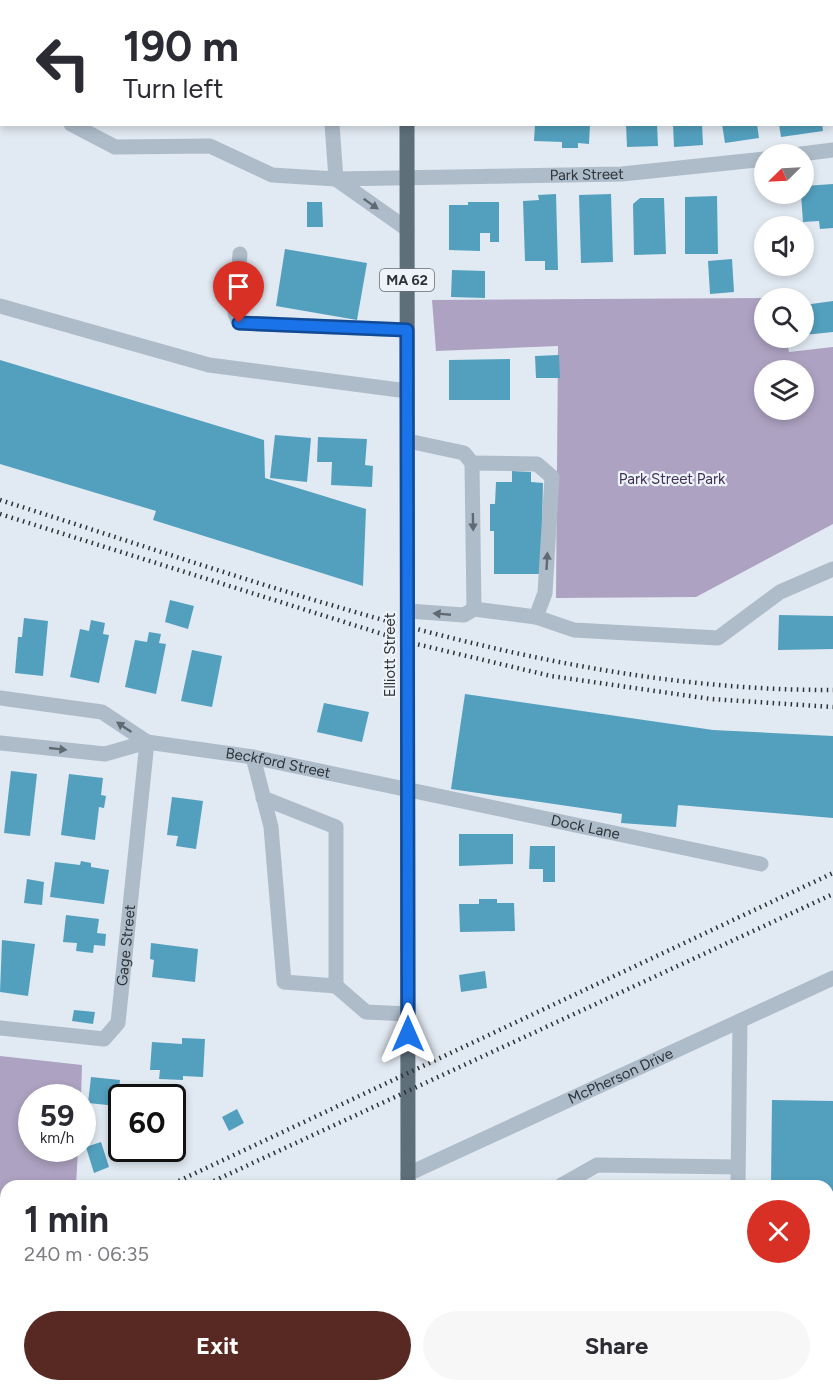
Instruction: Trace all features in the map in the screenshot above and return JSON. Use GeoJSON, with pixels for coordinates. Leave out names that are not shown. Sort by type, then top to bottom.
{"type":"FeatureCollection","features":[{"type":"Feature","properties":{"kind":"main road","name":"Elliott Street"},"geometry":{"type":"LineString","coordinates":[[406,126],[408,1180]]}},
{"type":"Feature","properties":{"kind":"street","name":"Park Street"},"geometry":{"type":"LineString","coordinates":[[75,126],[115,147],[210,146],[272,175],[336,179],[622,174],[754,160]]}},
{"type":"Feature","properties":{"kind":"street"},"geometry":{"type":"LineString","coordinates":[[332,126],[336,179],[406,229]]}},
{"type":"Feature","properties":{"kind":"street"},"geometry":{"type":"LineString","coordinates":[[814,152],[833,150]]}},
{"type":"Feature","properties":{"kind":"street"},"geometry":{"type":"LineString","coordinates":[[240,254],[235,313],[239,323],[407,330]]}},
{"type":"Feature","properties":{"kind":"street"},"geometry":{"type":"LineString","coordinates":[[0,306],[209,365],[407,391]]}},
{"type":"Feature","properties":{"kind":"street"},"geometry":{"type":"LineString","coordinates":[[408,441],[464,453],[472,463],[474,609]]}},
{"type":"Feature","properties":{"kind":"street"},"geometry":{"type":"LineString","coordinates":[[472,463],[537,464],[552,477],[545,593],[536,618]]}},
{"type":"Feature","properties":{"kind":"street"},"geometry":{"type":"LineString","coordinates":[[408,611],[464,615],[474,609],[536,618],[574,630],[718,638],[780,592],[833,569]]}},
{"type":"Feature","properties":{"kind":"street","name":"Beckford Street"},"geometry":{"type":"LineString","coordinates":[[0,698],[102,712],[147,742]]}},
{"type":"Feature","properties":{"kind":"street","name":"Beckford Street"},"geometry":{"type":"LineString","coordinates":[[0,743],[105,754],[147,742],[253,757],[407,788]]}},
{"type":"Feature","properties":{"kind":"street","name":"Gage Street"},"geometry":{"type":"LineString","coordinates":[[0,1028],[104,1039],[118,1023],[147,742]]}},
{"type":"Feature","properties":{"kind":"street"},"geometry":{"type":"LineString","coordinates":[[253,757],[271,828],[284,982],[336,986],[366,1012],[408,1014]]}},
{"type":"Feature","properties":{"kind":"street","name":"Dock Lane"},"geometry":{"type":"LineString","coordinates":[[407,788],[761,864]]}},
{"type":"Feature","properties":{"kind":"street"},"geometry":{"type":"LineString","coordinates":[[263,798],[336,826],[336,986]]}},
{"type":"Feature","properties":{"kind":"street","name":"McPherson Drive"},"geometry":{"type":"LineString","coordinates":[[408,1180],[833,978]]}},
{"type":"Feature","properties":{"kind":"street"},"geometry":{"type":"LineString","coordinates":[[738,1180],[740,1021]]}},
{"type":"Feature","properties":{"kind":"street"},"geometry":{"type":"LineString","coordinates":[[571,1180],[597,1165],[738,1167]]}},
{"type":"Feature","properties":{"kind":"green space","name":"Park Street Park"},"geometry":{"type":"Polygon","coordinates":[[[754,298],[754,348],[788,348],[789,352],[833,347],[833,524],[696,597],[556,598],[558,346],[436,351],[432,300],[754,298]]]}},
{"type":"Feature","properties":{"kind":"green space"},"geometry":{"type":"Polygon","coordinates":[[[0,1056],[82,1065],[81,1084],[18,1084],[18,1162],[77,1162],[76,1180],[0,1180],[0,1056]]]}},
{"type":"Feature","properties":{"kind":"building"},"geometry":{"type":"Polygon","coordinates":[[[535,126],[590,126],[589,144],[578,143],[578,148],[562,148],[562,142],[534,141],[535,126]]]}},
{"type":"Feature","properties":{"kind":"building"},"geometry":{"type":"Polygon","coordinates":[[[626,126],[657,126],[658,146],[627,147],[626,126]]]}},
{"type":"Feature","properties":{"kind":"building"},"geometry":{"type":"Polygon","coordinates":[[[673,126],[702,126],[703,145],[674,147],[673,126]]]}},
{"type":"Feature","properties":{"kind":"building"},"geometry":{"type":"Polygon","coordinates":[[[722,126],[757,126],[759,138],[725,143],[722,126]]]}},
{"type":"Feature","properties":{"kind":"building"},"geometry":{"type":"Polygon","coordinates":[[[779,126],[822,126],[823,131],[781,137],[779,126]]]}},
{"type":"Feature","properties":{"kind":"building"},"geometry":{"type":"Polygon","coordinates":[[[833,184],[833,228],[820,229],[819,221],[814,221],[814,216],[803,216],[802,204],[814,204],[814,185],[833,184]]]}},
{"type":"Feature","properties":{"kind":"building"},"geometry":{"type":"Polygon","coordinates":[[[556,194],[558,270],[545,270],[545,261],[525,261],[523,201],[539,200],[538,195],[556,194]]]}},
{"type":"Feature","properties":{"kind":"building"},"geometry":{"type":"Polygon","coordinates":[[[611,194],[613,262],[581,263],[579,195],[611,194]]]}},
{"type":"Feature","properties":{"kind":"building"},"geometry":{"type":"Polygon","coordinates":[[[717,196],[718,254],[685,254],[685,197],[717,196]]]}},
{"type":"Feature","properties":{"kind":"building"},"geometry":{"type":"Polygon","coordinates":[[[640,198],[664,198],[666,254],[634,255],[633,204],[640,198]]]}},
{"type":"Feature","properties":{"kind":"building"},"geometry":{"type":"Polygon","coordinates":[[[307,202],[322,202],[323,227],[307,227],[307,202]]]}},
{"type":"Feature","properties":{"kind":"building"},"geometry":{"type":"Polygon","coordinates":[[[468,202],[499,202],[499,242],[490,242],[490,233],[480,233],[480,251],[449,250],[449,205],[468,205],[468,202]]]}},
{"type":"Feature","properties":{"kind":"building"},"geometry":{"type":"Polygon","coordinates":[[[285,249],[367,263],[357,320],[276,306],[285,249]]]}},
{"type":"Feature","properties":{"kind":"building"},"geometry":{"type":"Polygon","coordinates":[[[732,259],[734,292],[710,294],[708,261],[732,259]]]}},
{"type":"Feature","properties":{"kind":"building"},"geometry":{"type":"Polygon","coordinates":[[[452,270],[485,271],[485,298],[451,297],[452,270]]]}},
{"type":"Feature","properties":{"kind":"building"},"geometry":{"type":"Polygon","coordinates":[[[833,301],[833,332],[814,334],[814,304],[833,301]]]}},
{"type":"Feature","properties":{"kind":"building"},"geometry":{"type":"Polygon","coordinates":[[[559,355],[560,378],[536,378],[535,356],[559,355]]]}},
{"type":"Feature","properties":{"kind":"building"},"geometry":{"type":"Polygon","coordinates":[[[510,359],[510,400],[449,400],[449,360],[510,359]]]}},
{"type":"Feature","properties":{"kind":"building"},"geometry":{"type":"Polygon","coordinates":[[[0,360],[264,440],[265,478],[366,509],[363,586],[153,520],[156,511],[0,464],[0,360]]]}},
{"type":"Feature","properties":{"kind":"building"},"geometry":{"type":"Polygon","coordinates":[[[275,435],[311,438],[307,482],[270,478],[275,435]]]}},
{"type":"Feature","properties":{"kind":"building"},"geometry":{"type":"Polygon","coordinates":[[[318,437],[367,439],[365,465],[373,466],[372,487],[331,485],[332,462],[317,462],[318,437]]]}},
{"type":"Feature","properties":{"kind":"building"},"geometry":{"type":"Polygon","coordinates":[[[512,471],[531,472],[531,482],[543,483],[541,574],[494,574],[494,531],[490,531],[490,504],[495,504],[496,482],[512,482],[512,471]]]}},
{"type":"Feature","properties":{"kind":"building"},"geometry":{"type":"Polygon","coordinates":[[[170,600],[194,606],[188,629],[165,622],[170,600]]]}},
{"type":"Feature","properties":{"kind":"building"},"geometry":{"type":"Polygon","coordinates":[[[779,615],[833,616],[833,649],[778,650],[779,615]]]}},
{"type":"Feature","properties":{"kind":"building"},"geometry":{"type":"Polygon","coordinates":[[[24,618],[48,621],[43,676],[15,673],[18,637],[22,637],[24,618]]]}},
{"type":"Feature","properties":{"kind":"building"},"geometry":{"type":"Polygon","coordinates":[[[91,620],[105,623],[103,634],[109,635],[99,683],[70,677],[80,629],[89,631],[91,620]]]}},
{"type":"Feature","properties":{"kind":"building"},"geometry":{"type":"Polygon","coordinates":[[[149,632],[161,634],[159,643],[166,644],[156,694],[125,687],[135,640],[147,642],[149,632]]]}},
{"type":"Feature","properties":{"kind":"building"},"geometry":{"type":"Polygon","coordinates":[[[192,650],[222,656],[212,707],[181,701],[192,650]]]}},
{"type":"Feature","properties":{"kind":"building"},"geometry":{"type":"Polygon","coordinates":[[[465,694],[713,730],[833,736],[833,818],[678,805],[676,827],[621,823],[622,814],[451,789],[465,694]]]}},
{"type":"Feature","properties":{"kind":"building"},"geometry":{"type":"Polygon","coordinates":[[[324,703],[369,712],[362,742],[317,732],[324,703]]]}},
{"type":"Feature","properties":{"kind":"building"},"geometry":{"type":"Polygon","coordinates":[[[11,771],[37,774],[30,836],[4,833],[11,771]]]}},
{"type":"Feature","properties":{"kind":"building"},"geometry":{"type":"Polygon","coordinates":[[[69,774],[103,778],[101,795],[106,796],[104,808],[99,807],[95,840],[61,835],[69,774]]]}},
{"type":"Feature","properties":{"kind":"building"},"geometry":{"type":"Polygon","coordinates":[[[172,797],[203,801],[196,849],[176,846],[178,836],[167,835],[172,797]]]}},
{"type":"Feature","properties":{"kind":"building"},"geometry":{"type":"Polygon","coordinates":[[[459,834],[513,834],[513,864],[459,866],[459,834]]]}},
{"type":"Feature","properties":{"kind":"building"},"geometry":{"type":"Polygon","coordinates":[[[530,846],[555,846],[555,882],[543,882],[543,869],[529,869],[530,846]]]}},
{"type":"Feature","properties":{"kind":"building"},"geometry":{"type":"Polygon","coordinates":[[[81,861],[91,863],[91,867],[109,870],[104,904],[50,897],[55,862],[80,865],[81,861]]]}},
{"type":"Feature","properties":{"kind":"building"},"geometry":{"type":"Polygon","coordinates":[[[27,879],[44,882],[42,905],[24,903],[27,879]]]}},
{"type":"Feature","properties":{"kind":"building"},"geometry":{"type":"Polygon","coordinates":[[[479,899],[497,899],[497,903],[514,903],[515,931],[460,932],[459,904],[479,904],[479,899]]]}},
{"type":"Feature","properties":{"kind":"building"},"geometry":{"type":"Polygon","coordinates":[[[66,915],[99,919],[97,933],[106,934],[105,946],[94,945],[93,953],[76,951],[77,943],[63,942],[66,915]]]}},
{"type":"Feature","properties":{"kind":"building"},"geometry":{"type":"Polygon","coordinates":[[[2,940],[35,944],[28,996],[0,992],[2,940]]]}},
{"type":"Feature","properties":{"kind":"building"},"geometry":{"type":"Polygon","coordinates":[[[151,943],[198,949],[195,982],[152,977],[154,960],[150,959],[151,943]]]}},
{"type":"Feature","properties":{"kind":"building"},"geometry":{"type":"Polygon","coordinates":[[[485,971],[487,988],[461,992],[459,975],[485,971]]]}},
{"type":"Feature","properties":{"kind":"building"},"geometry":{"type":"Polygon","coordinates":[[[74,1010],[95,1012],[93,1024],[72,1021],[74,1010]]]}},
{"type":"Feature","properties":{"kind":"building"},"geometry":{"type":"Polygon","coordinates":[[[182,1038],[205,1039],[203,1077],[183,1076],[183,1080],[159,1079],[160,1070],[150,1070],[152,1042],[182,1044],[182,1038]]]}},
{"type":"Feature","properties":{"kind":"building"},"geometry":{"type":"Polygon","coordinates":[[[91,1077],[120,1080],[120,1084],[108,1084],[108,1105],[96,1104],[96,1084],[90,1084],[91,1077]]]}},
{"type":"Feature","properties":{"kind":"building"},"geometry":{"type":"Polygon","coordinates":[[[772,1100],[833,1101],[833,1180],[771,1180],[772,1100]]]}},
{"type":"Feature","properties":{"kind":"building"},"geometry":{"type":"Polygon","coordinates":[[[237,1109],[244,1123],[229,1131],[222,1117],[237,1109]]]}},
{"type":"Feature","properties":{"kind":"building"},"geometry":{"type":"Polygon","coordinates":[[[101,1142],[109,1167],[94,1173],[91,1162],[96,1162],[96,1144],[101,1142]]]}},
{"type":"Feature","properties":{"kind":"railway"},"geometry":{"type":"LineString","coordinates":[[0,500],[307,598],[515,653],[620,673],[726,686],[833,690]]}},
{"type":"Feature","properties":{"kind":"railway"},"geometry":{"type":"LineString","coordinates":[[0,514],[408,642],[551,676],[711,699],[833,707]]}},
{"type":"Feature","properties":{"kind":"railway"},"geometry":{"type":"LineString","coordinates":[[181,1180],[833,873]]}},
{"type":"Feature","properties":{"kind":"railway"},"geometry":{"type":"LineString","coordinates":[[216,1180],[833,894]]}},
{"type":"Feature","properties":{"kind":"route"},"geometry":{"type":"LineString","coordinates":[[239,323],[407,330],[408,1034]]}}]}
